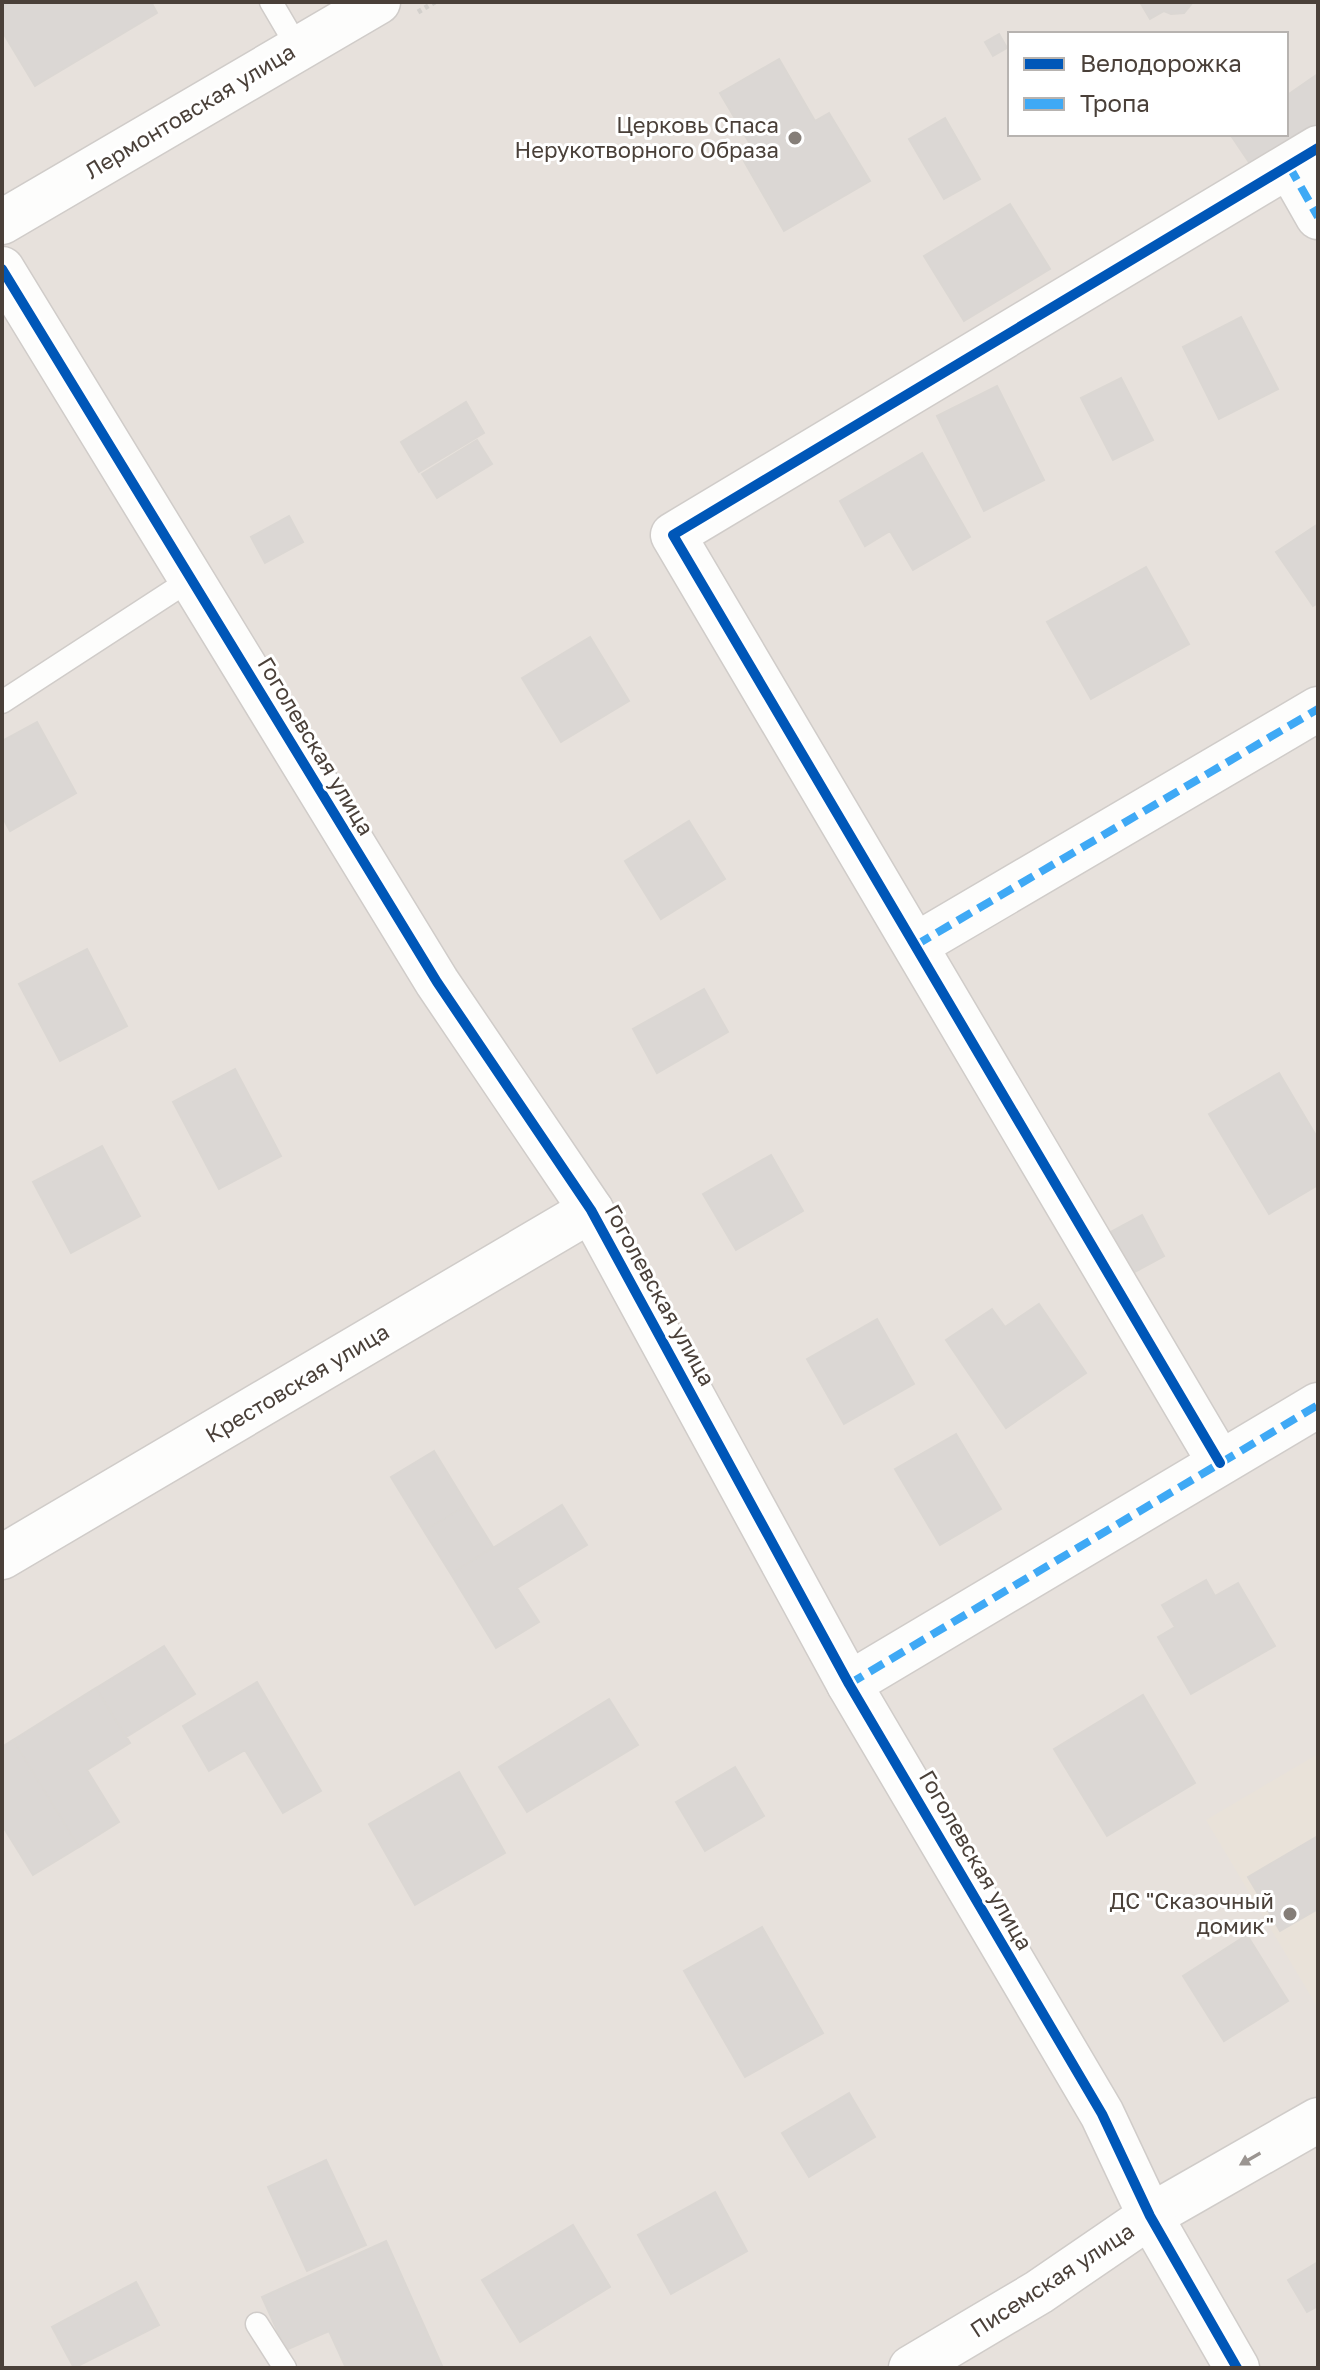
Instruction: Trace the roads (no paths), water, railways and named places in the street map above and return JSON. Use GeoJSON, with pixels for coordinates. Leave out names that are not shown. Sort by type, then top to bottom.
{"type":"FeatureCollection","features":[{"type":"Feature","properties":{"kind":"street","name":"Лермонтовская улица"},"geometry":{"type":"LineString","coordinates":[[2,222],[378,2]]}},
{"type":"Feature","properties":{"kind":"street"},"geometry":{"type":"LineString","coordinates":[[1220,1463],[673,535],[1304,157],[1318,217]]}},
{"type":"Feature","properties":{"kind":"street","name":"Гоголевская улица"},"geometry":{"type":"LineString","coordinates":[[2,269],[437,982],[591,1210],[849,1684],[1102,2114],[1150,2216],[1237,2368]]}},
{"type":"Feature","properties":{"kind":"street"},"geometry":{"type":"LineString","coordinates":[[916,945],[1318,709]]}},
{"type":"Feature","properties":{"kind":"street","name":"Крестовская улица"},"geometry":{"type":"LineString","coordinates":[[2,1557],[591,1210]]}},
{"type":"Feature","properties":{"kind":"street"},"geometry":{"type":"LineString","coordinates":[[849,1684],[1318,1405]]}},
{"type":"Feature","properties":{"kind":"street","name":"Писемская улица"},"geometry":{"type":"LineString","coordinates":[[911,2368],[1039,2292],[1150,2216],[1318,2120]]}},
{"type":"Feature","properties":{"kind":"lane"},"geometry":{"type":"LineString","coordinates":[[271,2],[298,48]]}},
{"type":"Feature","properties":{"kind":"lane"},"geometry":{"type":"LineString","coordinates":[[2,702],[191,579]]}},
{"type":"Feature","properties":{"kind":"lane"},"geometry":{"type":"LineString","coordinates":[[257,2324],[285,2368]]}},
{"type":"Feature","properties":{"kind":"place","name":"Церковь Спаса Нерукотворного Образа"},"geometry":{"type":"Point","coordinates":[795,138]}},
{"type":"Feature","properties":{"kind":"place","name":"ДС \"Сказочный домик\""},"geometry":{"type":"Point","coordinates":[1290,1914]}}]}
